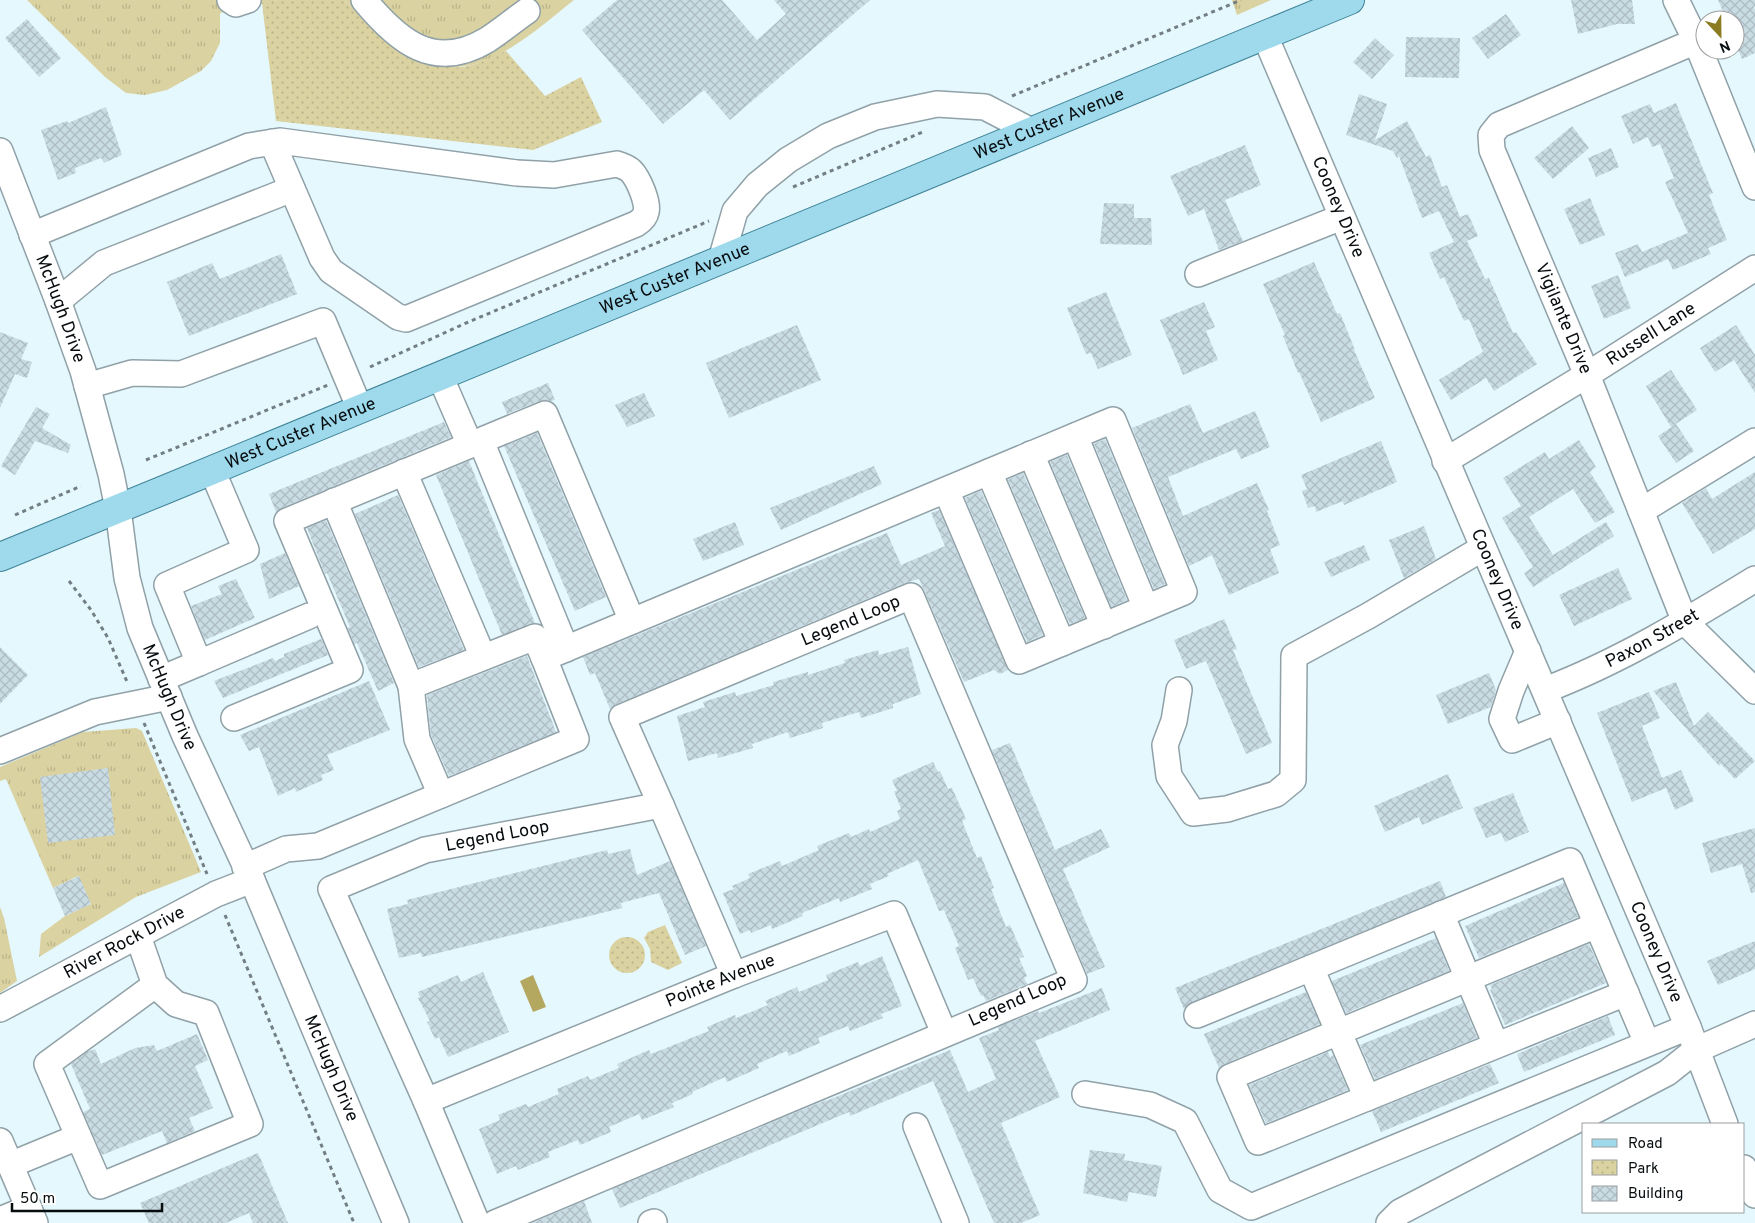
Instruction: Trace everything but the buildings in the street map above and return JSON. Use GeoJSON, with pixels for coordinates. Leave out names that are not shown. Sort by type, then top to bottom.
{"type":"FeatureCollection","features":[{"type":"Feature","properties":{"kind":"main road","name":"West Custer Avenue"},"geometry":{"type":"LineString","coordinates":[[2,550],[118,509],[1350,0]]}},
{"type":"Feature","properties":{"kind":"street"},"geometry":{"type":"LineString","coordinates":[[230,0],[236,4],[248,0]]}},
{"type":"Feature","properties":{"kind":"street"},"geometry":{"type":"LineString","coordinates":[[364,0],[376,15],[398,36],[428,52],[444,54],[463,51],[486,40],[527,10]]}},
{"type":"Feature","properties":{"kind":"street"},"geometry":{"type":"LineString","coordinates":[[1676,0],[1695,39]]}},
{"type":"Feature","properties":{"kind":"street","name":"Cooney Drive"},"geometry":{"type":"LineString","coordinates":[[1265,36],[1445,461],[1545,690],[1692,1038],[1725,1123]]}},
{"type":"Feature","properties":{"kind":"street","name":"Vigilante Drive"},"geometry":{"type":"LineString","coordinates":[[1695,41],[1499,125],[1491,135],[1492,150],[1587,375],[1685,622],[1755,692]]}},
{"type":"Feature","properties":{"kind":"street"},"geometry":{"type":"LineString","coordinates":[[1704,60],[1755,187]]}},
{"type":"Feature","properties":{"kind":"street"},"geometry":{"type":"LineString","coordinates":[[721,260],[735,211],[757,185],[788,160],[828,136],[875,117],[937,104],[985,107],[1033,132]]}},
{"type":"Feature","properties":{"kind":"street"},"geometry":{"type":"LineString","coordinates":[[32,235],[249,146],[272,142],[280,141],[517,173],[554,175],[617,164],[624,166],[635,176],[647,206],[644,217],[636,224],[406,319],[398,317],[331,271],[322,258],[272,142]]}},
{"type":"Feature","properties":{"kind":"street","name":"McHugh Drive"},"geometry":{"type":"LineString","coordinates":[[0,151],[58,301],[87,386],[112,474],[127,578],[140,628],[248,873],[396,1223]]}},
{"type":"Feature","properties":{"kind":"street"},"geometry":{"type":"LineString","coordinates":[[58,301],[104,263],[292,189]]}},
{"type":"Feature","properties":{"kind":"street"},"geometry":{"type":"LineString","coordinates":[[1198,274],[1342,217]]}},
{"type":"Feature","properties":{"kind":"street","name":"Russell Lane"},"geometry":{"type":"LineString","coordinates":[[1445,461],[1587,375],[1755,268]]}},
{"type":"Feature","properties":{"kind":"street"},"geometry":{"type":"LineString","coordinates":[[87,386],[132,373],[181,374],[323,321],[360,409]]}},
{"type":"Feature","properties":{"kind":"street"},"geometry":{"type":"LineString","coordinates":[[440,376],[475,443],[555,653]]}},
{"type":"Feature","properties":{"kind":"street"},"geometry":{"type":"LineString","coordinates":[[234,718],[350,670],[287,521],[545,414],[632,621]]}},
{"type":"Feature","properties":{"kind":"street"},"geometry":{"type":"LineString","coordinates":[[555,653],[1113,420],[1184,592],[1020,661],[946,490]]}},
{"type":"Feature","properties":{"kind":"street"},"geometry":{"type":"LineString","coordinates":[[1074,436],[1146,608]]}},
{"type":"Feature","properties":{"kind":"street"},"geometry":{"type":"LineString","coordinates":[[1641,511],[1755,441]]}},
{"type":"Feature","properties":{"kind":"street"},"geometry":{"type":"LineString","coordinates":[[1031,454],[1104,626]]}},
{"type":"Feature","properties":{"kind":"street"},"geometry":{"type":"LineString","coordinates":[[199,663],[167,585],[246,550],[212,470]]}},
{"type":"Feature","properties":{"kind":"street"},"geometry":{"type":"LineString","coordinates":[[404,472],[483,657]]}},
{"type":"Feature","properties":{"kind":"street"},"geometry":{"type":"LineString","coordinates":[[990,472],[1062,643]]}},
{"type":"Feature","properties":{"kind":"street"},"geometry":{"type":"LineString","coordinates":[[334,501],[411,686],[418,739],[441,795]]}},
{"type":"Feature","properties":{"kind":"street"},"geometry":{"type":"LineString","coordinates":[[1180,690],[1174,721],[1165,746],[1169,776],[1193,813],[1227,809],[1276,794],[1294,780],[1294,656],[1368,616],[1483,548]]}},
{"type":"Feature","properties":{"kind":"street","name":"Paxon Street"},"geometry":{"type":"LineString","coordinates":[[1545,690],[1574,679],[1685,622],[1755,579]]}},
{"type":"Feature","properties":{"kind":"street","name":"Legend Loop"},"geometry":{"type":"LineString","coordinates":[[477,1223],[426,1101],[331,889],[425,850],[661,806],[622,717],[911,596],[1074,980],[495,1223]]}},
{"type":"Feature","properties":{"kind":"street"},"geometry":{"type":"LineString","coordinates":[[0,750],[95,712],[165,688],[199,663],[309,616]]}},
{"type":"Feature","properties":{"kind":"street"},"geometry":{"type":"LineString","coordinates":[[411,686],[535,637],[555,653]]}},
{"type":"Feature","properties":{"kind":"street"},"geometry":{"type":"LineString","coordinates":[[1528,651],[1511,691],[1502,719],[1512,740],[1558,721]]}},
{"type":"Feature","properties":{"kind":"street","name":"River Rock Drive"},"geometry":{"type":"LineString","coordinates":[[0,1009],[216,894],[286,849],[318,846],[576,739],[555,653]]}},
{"type":"Feature","properties":{"kind":"street"},"geometry":{"type":"LineString","coordinates":[[661,806],[734,975]]}},
{"type":"Feature","properties":{"kind":"street"},"geometry":{"type":"LineString","coordinates":[[1197,1015],[1570,860],[1647,1044]]}},
{"type":"Feature","properties":{"kind":"street","name":"Pointe Avenue"},"geometry":{"type":"LineString","coordinates":[[426,1101],[734,975],[894,914],[944,1033]]}},
{"type":"Feature","properties":{"kind":"street"},"geometry":{"type":"LineString","coordinates":[[1441,914],[1496,1046]]}},
{"type":"Feature","properties":{"kind":"street"},"geometry":{"type":"LineString","coordinates":[[1597,924],[1230,1077],[1258,1142],[1626,993]]}},
{"type":"Feature","properties":{"kind":"street"},"geometry":{"type":"LineString","coordinates":[[138,936],[155,985],[176,1004],[206,1013],[250,1124],[100,1186],[47,1064],[155,985]]}},
{"type":"Feature","properties":{"kind":"street"},"geometry":{"type":"LineString","coordinates":[[1311,968],[1367,1098]]}},
{"type":"Feature","properties":{"kind":"street"},"geometry":{"type":"LineString","coordinates":[[1086,1094],[1150,1105],[1185,1121],[1220,1190],[1251,1207],[1647,1044],[1692,1038],[1755,1024]]}},
{"type":"Feature","properties":{"kind":"street"},"geometry":{"type":"LineString","coordinates":[[1388,1223],[1400,1212],[1667,1073],[1692,1038]]}},
{"type":"Feature","properties":{"kind":"street"},"geometry":{"type":"LineString","coordinates":[[916,1126],[956,1223]]}},
{"type":"Feature","properties":{"kind":"street"},"geometry":{"type":"LineString","coordinates":[[10,1165],[78,1136]]}},
{"type":"Feature","properties":{"kind":"street"},"geometry":{"type":"LineString","coordinates":[[0,1141],[32,1216],[0,1220]]}},
{"type":"Feature","properties":{"kind":"street"},"geometry":{"type":"LineString","coordinates":[[1745,1170],[1755,1195]]}},
{"type":"Feature","properties":{"kind":"path"},"geometry":{"type":"LineString","coordinates":[[1004,99],[1241,0]]}},
{"type":"Feature","properties":{"kind":"path"},"geometry":{"type":"LineString","coordinates":[[784,190],[928,130]]}},
{"type":"Feature","properties":{"kind":"path"},"geometry":{"type":"LineString","coordinates":[[370,367],[466,323],[710,220]]}},
{"type":"Feature","properties":{"kind":"path"},"geometry":{"type":"LineString","coordinates":[[146,460],[335,382]]}},
{"type":"Feature","properties":{"kind":"path"},"geometry":{"type":"LineString","coordinates":[[14,515],[81,486]]}},
{"type":"Feature","properties":{"kind":"path"},"geometry":{"type":"LineString","coordinates":[[69,581],[91,610],[108,638],[128,684]]}},
{"type":"Feature","properties":{"kind":"path"},"geometry":{"type":"LineString","coordinates":[[143,720],[208,877]]}},
{"type":"Feature","properties":{"kind":"path"},"geometry":{"type":"LineString","coordinates":[[225,915],[354,1223]]}},
{"type":"Feature","properties":{"kind":"green space"},"geometry":{"type":"Polygon","coordinates":[[[27,0],[278,0],[220,13],[220,43],[211,61],[201,71],[167,90],[145,95],[126,93],[105,77],[27,0]]]}},
{"type":"Feature","properties":{"kind":"green space"},"geometry":{"type":"Polygon","coordinates":[[[278,0],[345,0],[381,36],[413,54],[447,66],[467,66],[506,51],[545,96],[581,77],[602,122],[533,150],[276,121],[262,3],[278,0]]]}},
{"type":"Feature","properties":{"kind":"green space"},"geometry":{"type":"Polygon","coordinates":[[[345,0],[574,0],[534,32],[504,52],[473,65],[457,67],[414,54],[381,36],[345,0]]]}},
{"type":"Feature","properties":{"kind":"green space"},"geometry":{"type":"Polygon","coordinates":[[[1232,0],[1271,0],[1237,15],[1232,0]]]}},
{"type":"Feature","properties":{"kind":"green space"},"geometry":{"type":"Polygon","coordinates":[[[136,728],[142,731],[201,872],[136,897],[39,957],[41,934],[65,916],[91,904],[78,876],[53,888],[6,779],[0,781],[0,767],[83,732],[136,728]]]}},
{"type":"Feature","properties":{"kind":"green space"},"geometry":{"type":"Polygon","coordinates":[[[0,907],[17,981],[0,993],[0,907]]]}},
{"type":"Feature","properties":{"kind":"green space"},"geometry":{"type":"Polygon","coordinates":[[[665,925],[682,963],[668,970],[651,962],[650,949],[644,938],[648,932],[665,925]]]}},
{"type":"Feature","properties":{"kind":"green space"},"geometry":{"type":"Polygon","coordinates":[[[627,937],[634,938],[640,942],[644,948],[644,962],[640,968],[634,972],[627,973],[620,972],[614,968],[610,962],[609,955],[610,948],[614,942],[620,938],[627,937]]]}},
{"type":"Feature","properties":{"kind":"shaded area"},"geometry":{"type":"Polygon","coordinates":[[[533,975],[546,1007],[533,1012],[520,981],[533,975]]]}}]}
